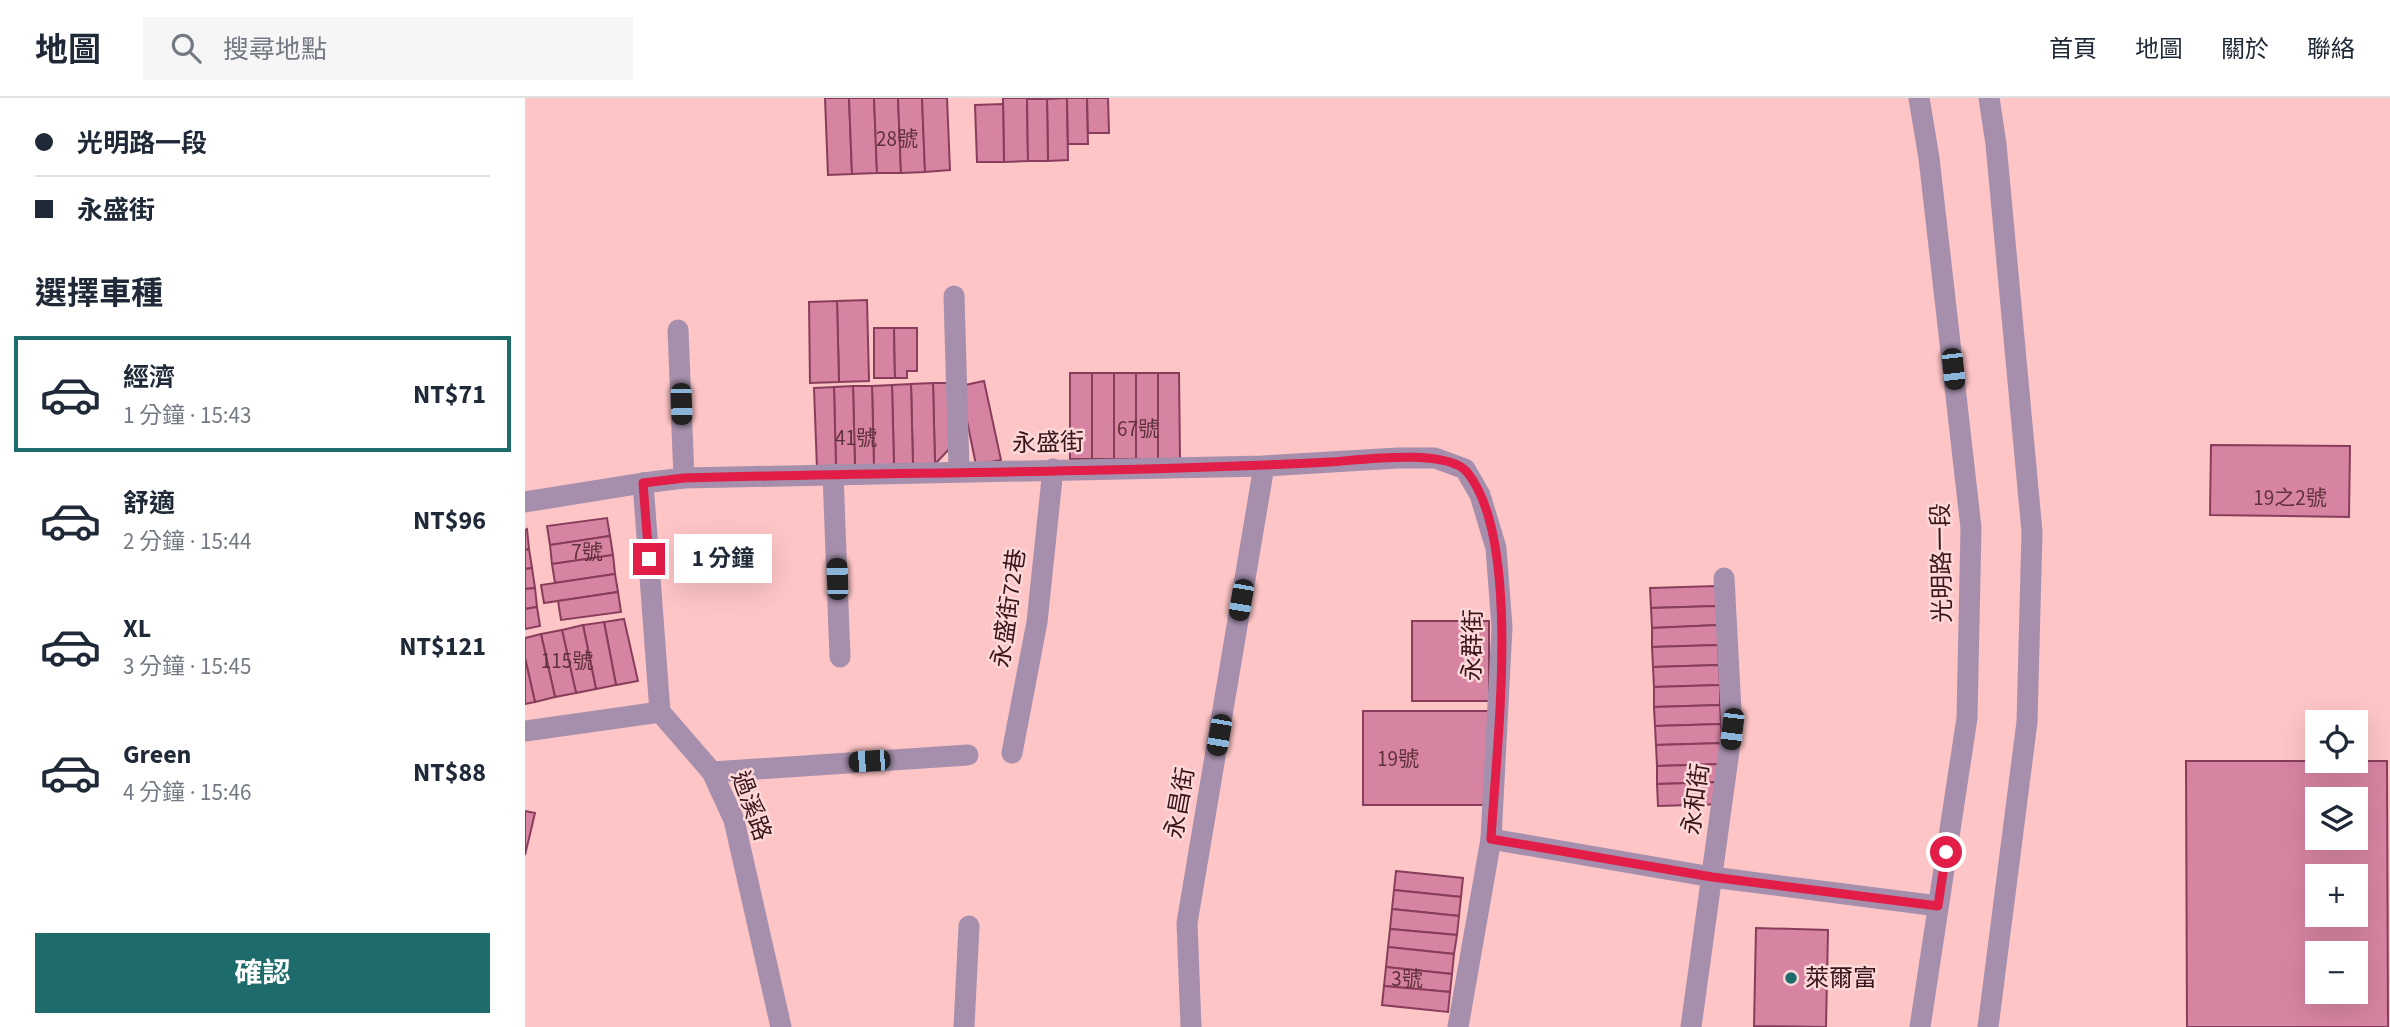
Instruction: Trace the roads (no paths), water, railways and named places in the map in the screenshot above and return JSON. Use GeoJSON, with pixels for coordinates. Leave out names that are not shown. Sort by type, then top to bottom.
{"type":"FeatureCollection","features":[{"type":"Feature","properties":{"kind":"street","name":"光明路一段"},"geometry":{"type":"LineString","coordinates":[[1919,98],[1929,158],[1971,528],[1967,718],[1920,1027]]}},
{"type":"Feature","properties":{"kind":"street"},"geometry":{"type":"LineString","coordinates":[[1988,1027],[2027,722],[2032,532],[1996,144],[1989,98]]}},
{"type":"Feature","properties":{"kind":"street"},"geometry":{"type":"LineString","coordinates":[[954,296],[959,470]]}},
{"type":"Feature","properties":{"kind":"street"},"geometry":{"type":"LineString","coordinates":[[678,330],[684,478]]}},
{"type":"Feature","properties":{"kind":"street","name":"永群街"},"geometry":{"type":"LineString","coordinates":[[1264,466],[1435,458],[1465,469],[1481,495],[1496,548],[1502,627],[1491,839],[1458,1027]]}},
{"type":"Feature","properties":{"kind":"street","name":"永盛街"},"geometry":{"type":"LineString","coordinates":[[525,502],[684,478],[959,470],[1264,466]]}},
{"type":"Feature","properties":{"kind":"street","name":"永昌街"},"geometry":{"type":"LineString","coordinates":[[1191,1027],[1187,923],[1264,466]]}},
{"type":"Feature","properties":{"kind":"street","name":"永盛街72巷"},"geometry":{"type":"LineString","coordinates":[[1012,753],[1037,622],[1053,469]]}},
{"type":"Feature","properties":{"kind":"street"},"geometry":{"type":"LineString","coordinates":[[833,474],[840,657]]}},
{"type":"Feature","properties":{"kind":"street"},"geometry":{"type":"LineString","coordinates":[[525,732],[660,712],[643,483]]}},
{"type":"Feature","properties":{"kind":"street","name":"永和街"},"geometry":{"type":"LineString","coordinates":[[1692,1027],[1732,729],[1724,578]]}},
{"type":"Feature","properties":{"kind":"street","name":"過溪路"},"geometry":{"type":"LineString","coordinates":[[660,712],[712,772],[734,820],[781,1027]]}},
{"type":"Feature","properties":{"kind":"street"},"geometry":{"type":"LineString","coordinates":[[712,772],[968,755]]}},
{"type":"Feature","properties":{"kind":"street"},"geometry":{"type":"LineString","coordinates":[[1491,839],[1712,877],[1938,906]]}},
{"type":"Feature","properties":{"kind":"street"},"geometry":{"type":"LineString","coordinates":[[964,1027],[969,926]]}},
{"type":"Feature","properties":{"kind":"place","name":"萊爾富"},"geometry":{"type":"Point","coordinates":[1791,978]}}]}
